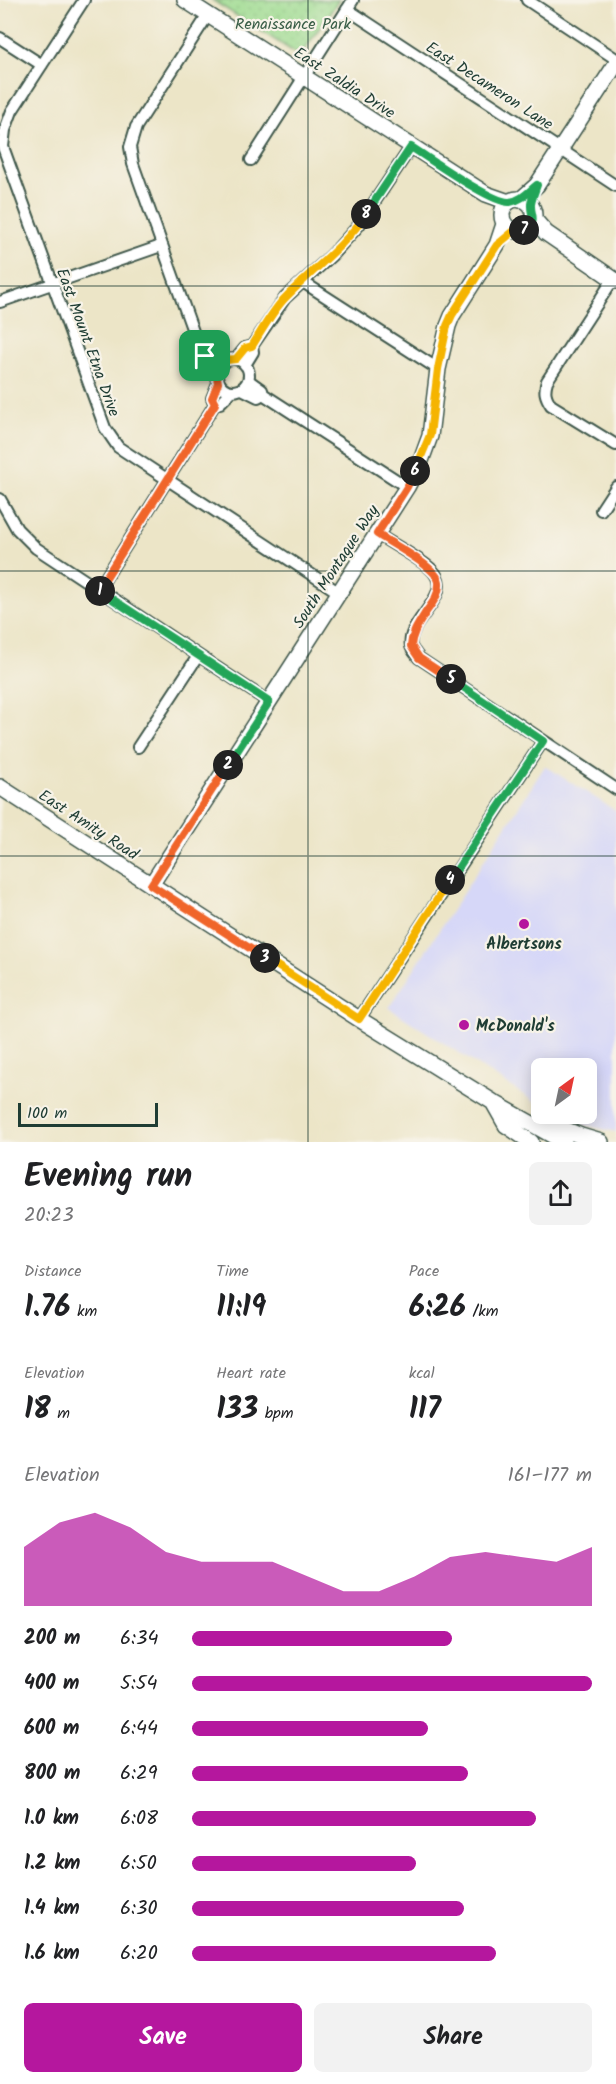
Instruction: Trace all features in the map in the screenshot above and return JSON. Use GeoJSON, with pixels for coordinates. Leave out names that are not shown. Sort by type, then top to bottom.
{"type":"FeatureCollection","features":[{"type":"Feature","properties":{"kind":"street"},"geometry":{"type":"LineString","coordinates":[[0,38],[42,65],[84,0]]}},
{"type":"Feature","properties":{"kind":"street","name":"East Zaldia Drive"},"geometry":{"type":"LineString","coordinates":[[185,0],[615,279]]}},
{"type":"Feature","properties":{"kind":"street"},"geometry":{"type":"LineString","coordinates":[[526,0],[616,58]]}},
{"type":"Feature","properties":{"kind":"street"},"geometry":{"type":"LineString","coordinates":[[251,159],[350,5]]}},
{"type":"Feature","properties":{"kind":"street","name":"East Decameron Lane"},"geometry":{"type":"LineString","coordinates":[[350,5],[616,186]]}},
{"type":"Feature","properties":{"kind":"street"},"geometry":{"type":"LineString","coordinates":[[208,15],[142,118],[132,136],[130,147],[133,164],[161,246],[195,337],[205,356],[204,363],[222,387],[241,387],[258,397],[263,394],[407,487]]}},
{"type":"Feature","properties":{"kind":"street","name":"South Montague Way"},"geometry":{"type":"LineString","coordinates":[[151,885],[407,487],[430,435],[438,369],[447,326],[452,315],[616,64]]}},
{"type":"Feature","properties":{"kind":"street","name":"East Mount Etna Drive"},"geometry":{"type":"LineString","coordinates":[[42,65],[12,111],[5,130],[3,147],[108,434],[117,447],[339,592]]}},
{"type":"Feature","properties":{"kind":"street"},"geometry":{"type":"LineString","coordinates":[[215,404],[212,398],[221,363],[236,362],[253,352],[252,346],[280,304],[359,225],[411,147]]}},
{"type":"Feature","properties":{"kind":"street"},"geometry":{"type":"LineString","coordinates":[[0,302],[161,246]]}},
{"type":"Feature","properties":{"kind":"street"},"geometry":{"type":"LineString","coordinates":[[615,279],[547,381],[545,389],[546,398],[551,405],[616,445]]}},
{"type":"Feature","properties":{"kind":"street"},"geometry":{"type":"LineString","coordinates":[[303,282],[438,369]]}},
{"type":"Feature","properties":{"kind":"street"},"geometry":{"type":"LineString","coordinates":[[98,590],[215,404],[220,403],[241,387],[249,375],[236,362],[205,356]]}},
{"type":"Feature","properties":{"kind":"street"},"geometry":{"type":"LineString","coordinates":[[601,510],[616,487]]}},
{"type":"Feature","properties":{"kind":"street"},"geometry":{"type":"LineString","coordinates":[[0,499],[11,520],[31,544],[269,702]]}},
{"type":"Feature","properties":{"kind":"street"},"geometry":{"type":"LineString","coordinates":[[377,534],[432,570],[439,580],[436,597],[414,632],[411,646],[419,658],[616,789]]}},
{"type":"Feature","properties":{"kind":"street"},"geometry":{"type":"LineString","coordinates":[[138,747],[198,656]]}},
{"type":"Feature","properties":{"kind":"street"},"geometry":{"type":"LineString","coordinates":[[359,1019],[543,741]]}},
{"type":"Feature","properties":{"kind":"street","name":"East Amity Road"},"geometry":{"type":"LineString","coordinates":[[0,787],[359,1019],[493,1102],[564,1142]]}},
{"type":"Feature","properties":{"kind":"street"},"geometry":{"type":"LineString","coordinates":[[493,1102],[525,1110],[556,1127],[601,1142]]}},
{"type":"Feature","properties":{"kind":"street","name":"East Amity Road"},"geometry":{"type":"LineString","coordinates":[[493,1102],[506,1125],[531,1142]]}},
{"type":"Feature","properties":{"kind":"shaded area"},"geometry":{"type":"Polygon","coordinates":[[[545,766],[616,811],[616,1132],[579,1124],[597,1124],[597,1058],[531,1058],[531,1100],[389,1008],[545,766]]]}},
{"type":"Feature","properties":{"kind":"green space","name":"Renaissance Park"},"geometry":{"type":"Polygon","coordinates":[[[212,0],[339,0],[300,56],[212,0]]]}},
{"type":"Feature","properties":{"kind":"place","name":"Albertsons"},"geometry":{"type":"Point","coordinates":[524,924]}},
{"type":"Feature","properties":{"kind":"place","name":"McDonald's"},"geometry":{"type":"Point","coordinates":[464,1025]}},
{"type":"Feature","properties":{"kind":"route"},"geometry":{"type":"LineString","coordinates":[[411,147],[486,194],[509,202],[520,200],[537,185],[531,206],[534,218],[531,224],[527,229],[514,231],[497,245],[452,315],[447,326],[438,369],[430,435],[422,458],[407,487],[377,534],[432,570],[439,580],[436,597],[411,639],[411,646],[419,658],[543,741],[359,1019],[151,885],[269,702],[98,590],[215,404],[212,398],[218,383],[216,372],[204,363],[205,356],[226,360],[236,359],[245,348],[252,346],[285,298],[332,255],[359,225],[411,147]]}}]}
